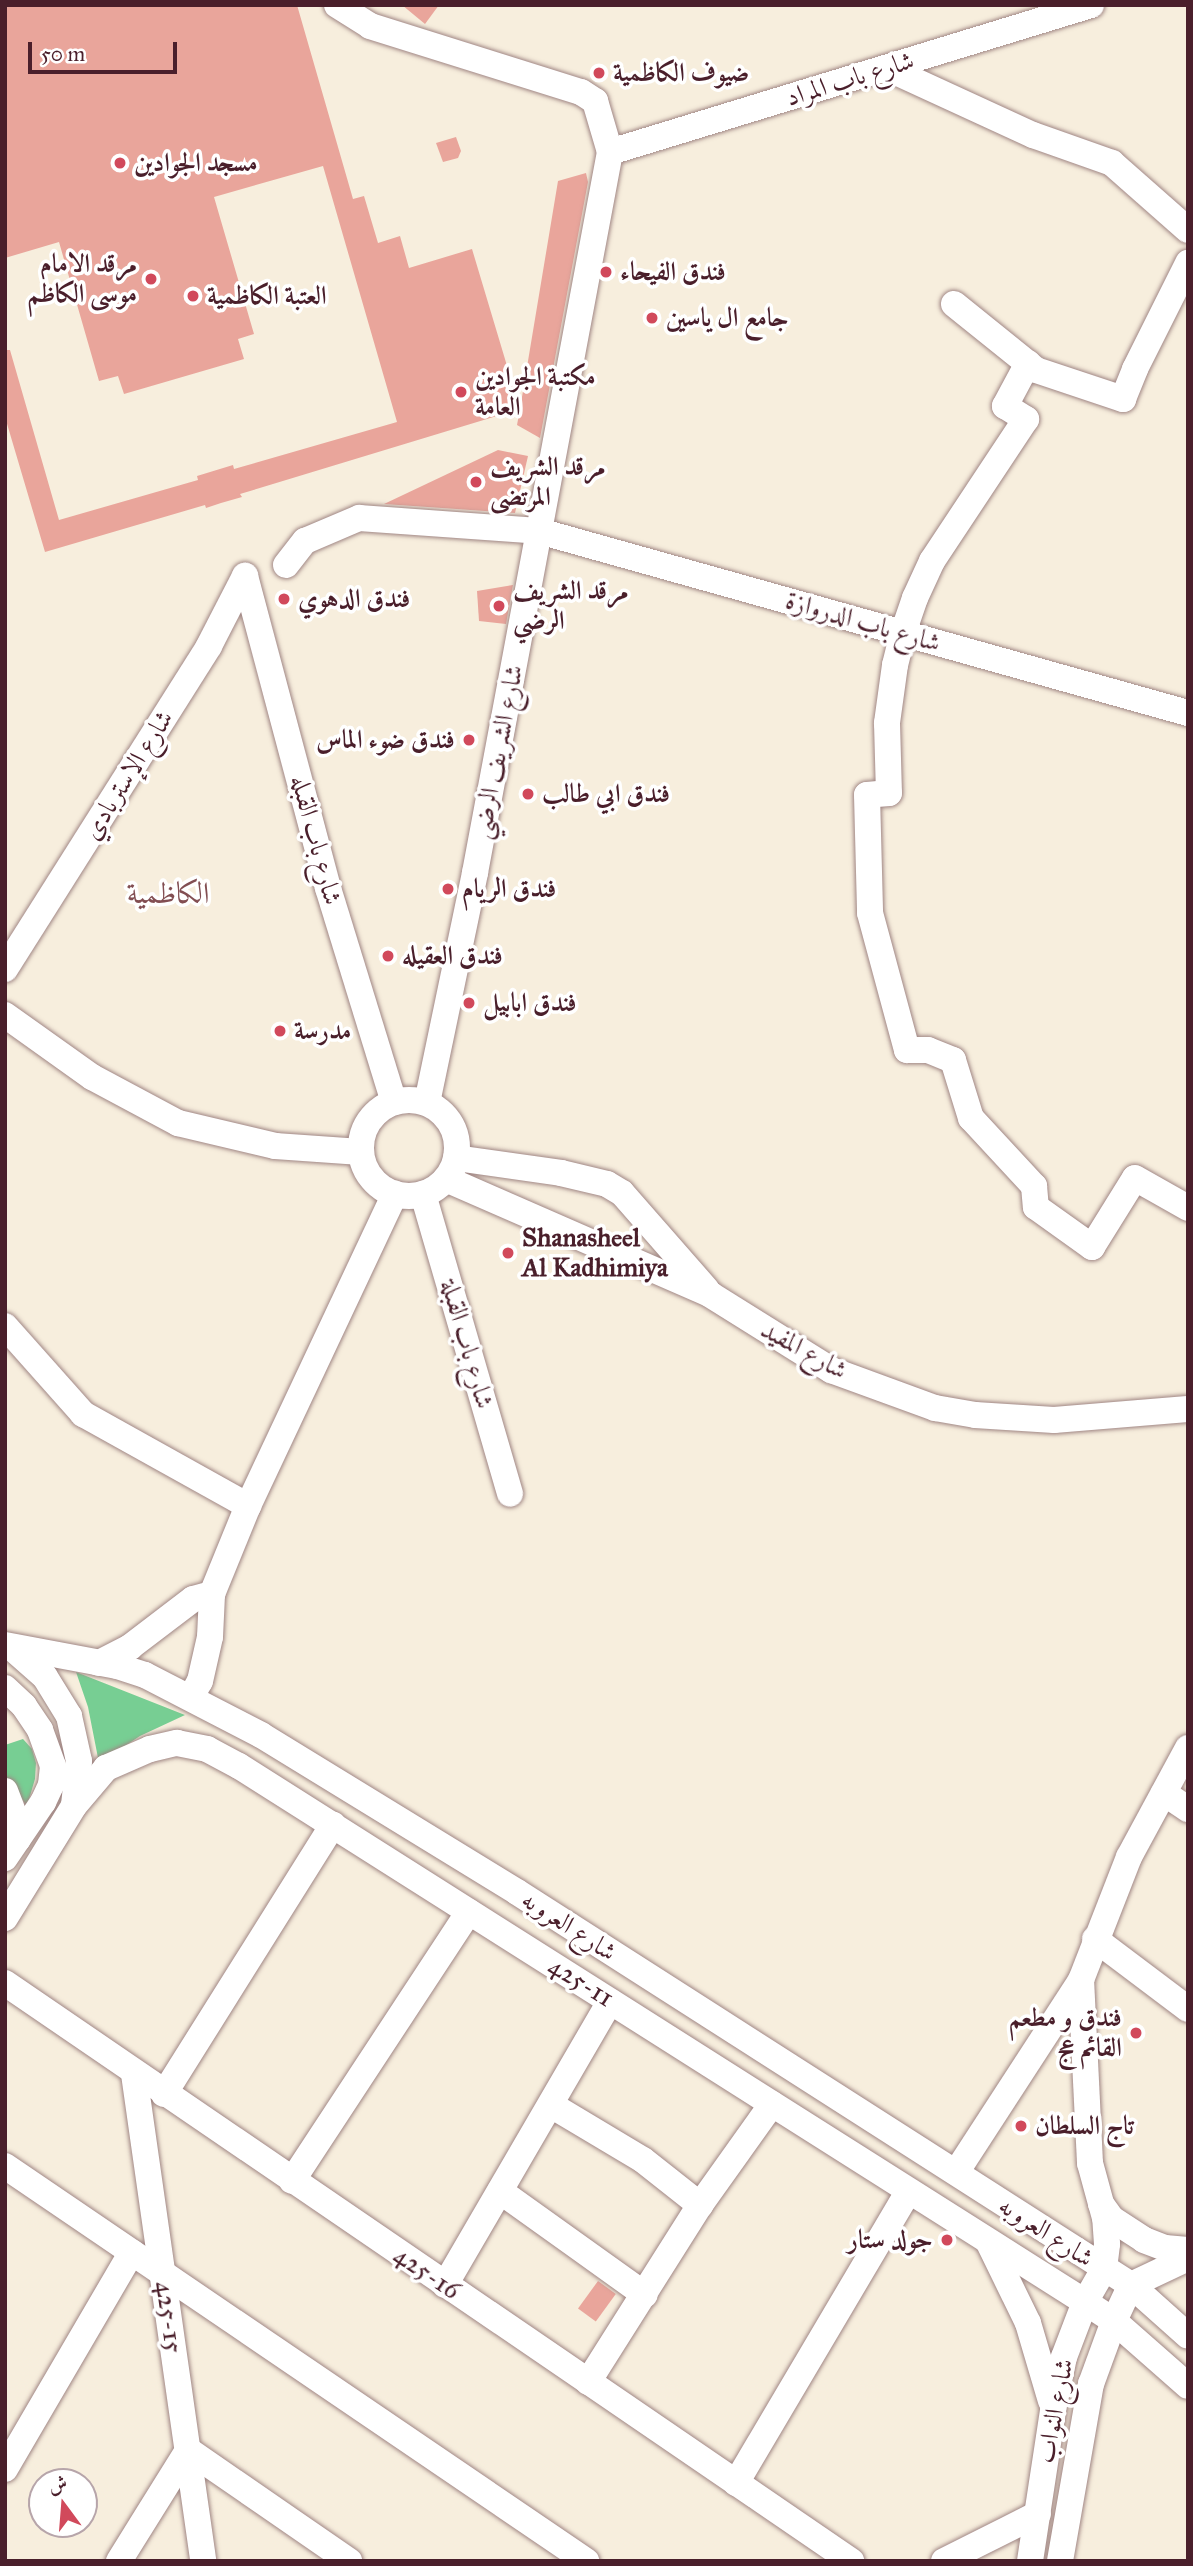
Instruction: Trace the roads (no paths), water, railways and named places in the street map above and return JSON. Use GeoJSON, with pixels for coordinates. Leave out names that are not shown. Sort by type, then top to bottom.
{"type":"FeatureCollection","features":[{"type":"Feature","properties":{"kind":"street"},"geometry":{"type":"LineString","coordinates":[[337,5],[370,26],[581,92],[595,101],[610,152]]}},
{"type":"Feature","properties":{"kind":"street","name":"شارع باب المراد"},"geometry":{"type":"LineString","coordinates":[[610,152],[1091,5]]}},
{"type":"Feature","properties":{"kind":"street"},"geometry":{"type":"LineString","coordinates":[[887,68],[1033,135],[1112,163],[1188,230]]}},
{"type":"Feature","properties":{"kind":"street","name":"شارع الشريف الرضي"},"geometry":{"type":"LineString","coordinates":[[427,1103],[475,873],[610,152]]}},
{"type":"Feature","properties":{"kind":"street"},"geometry":{"type":"LineString","coordinates":[[954,304],[1036,370],[1123,399],[1135,369],[1188,263]]}},
{"type":"Feature","properties":{"kind":"street"},"geometry":{"type":"LineString","coordinates":[[1028,363],[1005,406],[1026,419],[932,561],[903,633],[895,666],[887,723],[889,793],[867,794],[866,865],[870,913],[907,1049],[928,1050],[953,1059],[971,1118],[1034,1185],[1036,1207],[1092,1247],[1135,1178],[1188,1209]]}},
{"type":"Feature","properties":{"kind":"street","name":"شارع باب الدروازة"},"geometry":{"type":"LineString","coordinates":[[286,565],[305,541],[359,518],[539,531],[1188,713]]}},
{"type":"Feature","properties":{"kind":"street","name":"شارع الإستربادي"},"geometry":{"type":"LineString","coordinates":[[5,969],[209,646],[245,576]]}},
{"type":"Feature","properties":{"kind":"street","name":"شارع باب القبله"},"geometry":{"type":"LineString","coordinates":[[245,576],[328,888],[394,1102]]}},
{"type":"Feature","properties":{"kind":"street"},"geometry":{"type":"LineString","coordinates":[[5,1015],[92,1077],[178,1123],[275,1146],[361,1152]]}},
{"type":"Feature","properties":{"kind":"street"},"geometry":{"type":"LineString","coordinates":[[411,1100],[427,1103],[450,1123],[456,1137],[451,1168],[423,1194],[395,1194],[372,1178],[361,1152],[362,1137],[369,1122],[380,1110],[394,1102],[411,1100]]}},
{"type":"Feature","properties":{"kind":"street"},"geometry":{"type":"LineString","coordinates":[[451,1168],[586,1178],[622,1193],[711,1295]]}},
{"type":"Feature","properties":{"kind":"street","name":"شارع المفيد"},"geometry":{"type":"LineString","coordinates":[[451,1168],[491,1199],[711,1295],[831,1370],[935,1408],[975,1415],[1054,1420],[1188,1409]]}},
{"type":"Feature","properties":{"kind":"street"},"geometry":{"type":"LineString","coordinates":[[191,1697],[200,1681],[210,1637],[212,1594],[248,1506],[395,1194]]}},
{"type":"Feature","properties":{"kind":"street","name":"شارع باب القبلة"},"geometry":{"type":"LineString","coordinates":[[423,1194],[510,1494]]}},
{"type":"Feature","properties":{"kind":"street"},"geometry":{"type":"LineString","coordinates":[[5,1326],[83,1413],[248,1506]]}},
{"type":"Feature","properties":{"kind":"street"},"geometry":{"type":"LineString","coordinates":[[99,1663],[130,1647],[193,1600],[212,1594]]}},
{"type":"Feature","properties":{"kind":"street","name":"شارع العروبه"},"geometry":{"type":"LineString","coordinates":[[7,1649],[99,1663],[145,1675],[261,1735],[517,1892],[1131,2285],[1188,2336]]}},
{"type":"Feature","properties":{"kind":"street","name":"425-11"},"geometry":{"type":"LineString","coordinates":[[7,1649],[29,1660],[58,1695],[69,1716],[77,1749],[78,1784],[74,1807]]}},
{"type":"Feature","properties":{"kind":"street"},"geometry":{"type":"LineString","coordinates":[[6,1687],[17,1717],[50,1751],[53,1766],[51,1785],[43,1802],[12,1849]]}},
{"type":"Feature","properties":{"kind":"street"},"geometry":{"type":"LineString","coordinates":[[17,1717],[58,1695]]}},
{"type":"Feature","properties":{"kind":"street","name":"425-11"},"geometry":{"type":"LineString","coordinates":[[5,1918],[74,1807],[106,1768],[131,1755],[177,1743],[207,1749],[333,1825],[1085,2302],[1114,2321],[1188,2386]]}},
{"type":"Feature","properties":{"kind":"street"},"geometry":{"type":"LineString","coordinates":[[959,2168],[1081,1980],[1129,1857],[1188,1748]]}},
{"type":"Feature","properties":{"kind":"street"},"geometry":{"type":"LineString","coordinates":[[5,1791],[13,1808],[12,1849]]}},
{"type":"Feature","properties":{"kind":"street"},"geometry":{"type":"LineString","coordinates":[[1164,1793],[1188,1809]]}},
{"type":"Feature","properties":{"kind":"street"},"geometry":{"type":"LineString","coordinates":[[164,2094],[333,1825]]}},
{"type":"Feature","properties":{"kind":"street"},"geometry":{"type":"LineString","coordinates":[[292,2180],[469,1912]]}},
{"type":"Feature","properties":{"kind":"street"},"geometry":{"type":"LineString","coordinates":[[1095,1939],[1188,2009]]}},
{"type":"Feature","properties":{"kind":"street"},"geometry":{"type":"LineString","coordinates":[[1081,1980],[1090,2163],[1107,2232],[1104,2269]]}},
{"type":"Feature","properties":{"kind":"street","name":"425-16"},"geometry":{"type":"LineString","coordinates":[[5,1983],[134,2074],[851,2561]]}},
{"type":"Feature","properties":{"kind":"street"},"geometry":{"type":"LineString","coordinates":[[445,2285],[610,2001]]}},
{"type":"Feature","properties":{"kind":"street","name":"425-15"},"geometry":{"type":"LineString","coordinates":[[134,2074],[203,2561]]}},
{"type":"Feature","properties":{"kind":"street"},"geometry":{"type":"LineString","coordinates":[[588,2382],[700,2205],[772,2104]]}},
{"type":"Feature","properties":{"kind":"street"},"geometry":{"type":"LineString","coordinates":[[551,2105],[643,2160],[700,2205]]}},
{"type":"Feature","properties":{"kind":"street"},"geometry":{"type":"LineString","coordinates":[[10,2179],[132,2252],[586,2561]]}},
{"type":"Feature","properties":{"kind":"street"},"geometry":{"type":"LineString","coordinates":[[500,2190],[645,2295]]}},
{"type":"Feature","properties":{"kind":"street"},"geometry":{"type":"LineString","coordinates":[[736,2483],[909,2191]]}},
{"type":"Feature","properties":{"kind":"street"},"geometry":{"type":"LineString","coordinates":[[1100,2202],[1112,2219],[1144,2240],[1165,2248],[1188,2250]]}},
{"type":"Feature","properties":{"kind":"street"},"geometry":{"type":"LineString","coordinates":[[988,2241],[1028,2323],[1053,2410]]}},
{"type":"Feature","properties":{"kind":"street"},"geometry":{"type":"LineString","coordinates":[[5,2469],[132,2252]]}},
{"type":"Feature","properties":{"kind":"street"},"geometry":{"type":"LineString","coordinates":[[1131,2285],[1188,2258]]}},
{"type":"Feature","properties":{"kind":"street","name":"شارع النواب"},"geometry":{"type":"LineString","coordinates":[[1030,2561],[1053,2410],[1064,2357],[1085,2302],[1104,2269]]}},
{"type":"Feature","properties":{"kind":"street","name":"شارع النواب"},"geometry":{"type":"LineString","coordinates":[[1060,2561],[1091,2384],[1114,2321],[1131,2285]]}},
{"type":"Feature","properties":{"kind":"street"},"geometry":{"type":"LineString","coordinates":[[119,2561],[188,2450],[349,2561]]}},
{"type":"Feature","properties":{"kind":"street"},"geometry":{"type":"LineString","coordinates":[[944,2561],[1038,2514]]}},
{"type":"Feature","properties":{"kind":"place","name":"ضيوف الكاظمية"},"geometry":{"type":"Point","coordinates":[599,73]}},
{"type":"Feature","properties":{"kind":"place","name":"مسجد الجوادين"},"geometry":{"type":"Point","coordinates":[120,163]}},
{"type":"Feature","properties":{"kind":"place","name":"فندق الفيحاء"},"geometry":{"type":"Point","coordinates":[606,272]}},
{"type":"Feature","properties":{"kind":"place","name":"مرقد الامام موسى الكاظم"},"geometry":{"type":"Point","coordinates":[151,279]}},
{"type":"Feature","properties":{"kind":"place","name":"العتبة الكاظمية"},"geometry":{"type":"Point","coordinates":[193,296]}},
{"type":"Feature","properties":{"kind":"place","name":"جامع ال ياسين"},"geometry":{"type":"Point","coordinates":[652,318]}},
{"type":"Feature","properties":{"kind":"place","name":"مكتبة الجوادين العامة"},"geometry":{"type":"Point","coordinates":[461,392]}},
{"type":"Feature","properties":{"kind":"place","name":"مرقد الشريف المرتضى"},"geometry":{"type":"Point","coordinates":[476,482]}},
{"type":"Feature","properties":{"kind":"place","name":"فندق الدهوي"},"geometry":{"type":"Point","coordinates":[284,599]}},
{"type":"Feature","properties":{"kind":"place","name":"مرقد الشريف الرضي"},"geometry":{"type":"Point","coordinates":[499,606]}},
{"type":"Feature","properties":{"kind":"place","name":"فندق ضوء الماس"},"geometry":{"type":"Point","coordinates":[469,740]}},
{"type":"Feature","properties":{"kind":"place","name":"فندق ابي طالب"},"geometry":{"type":"Point","coordinates":[528,794]}},
{"type":"Feature","properties":{"kind":"place","name":"فندق الريام"},"geometry":{"type":"Point","coordinates":[448,889]}},
{"type":"Feature","properties":{"kind":"place","name":"فندق العقيله"},"geometry":{"type":"Point","coordinates":[388,956]}},
{"type":"Feature","properties":{"kind":"place","name":"فندق ابابيل"},"geometry":{"type":"Point","coordinates":[469,1003]}},
{"type":"Feature","properties":{"kind":"place","name":"مدرسة"},"geometry":{"type":"Point","coordinates":[280,1031]}},
{"type":"Feature","properties":{"kind":"place","name":"Shanasheel Al Kadhimiya"},"geometry":{"type":"Point","coordinates":[508,1253]}},
{"type":"Feature","properties":{"kind":"place","name":"فندق و مطعم القائم عج"},"geometry":{"type":"Point","coordinates":[1136,2033]}},
{"type":"Feature","properties":{"kind":"place","name":"تاج السلطان"},"geometry":{"type":"Point","coordinates":[1021,2126]}},
{"type":"Feature","properties":{"kind":"place","name":"جولد ستار"},"geometry":{"type":"Point","coordinates":[947,2240]}},
{"type":"Feature","properties":{"kind":"district","name":"الكاظمية"},"geometry":{"type":"Point","coordinates":[168,893]}}]}
